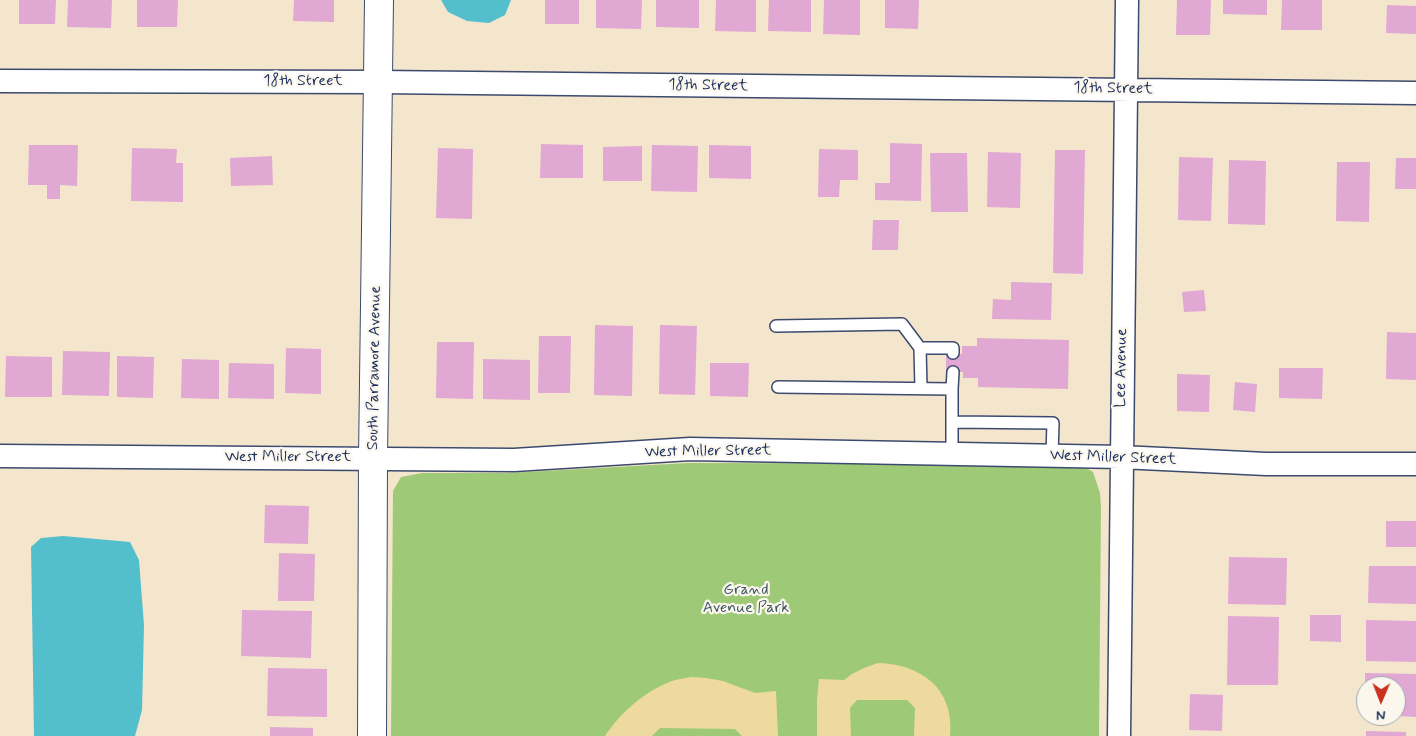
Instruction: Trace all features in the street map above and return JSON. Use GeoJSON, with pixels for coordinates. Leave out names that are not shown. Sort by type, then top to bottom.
{"type":"FeatureCollection","features":[{"type":"Feature","properties":{"kind":"street","name":"South Parramore Avenue"},"geometry":{"type":"LineString","coordinates":[[372,736],[373,458],[379,0]]}},
{"type":"Feature","properties":{"kind":"street","name":"Lee Avenue"},"geometry":{"type":"LineString","coordinates":[[1119,736],[1127,0]]}},
{"type":"Feature","properties":{"kind":"street","name":"18th Street"},"geometry":{"type":"LineString","coordinates":[[0,81],[379,82],[1416,93]]}},
{"type":"Feature","properties":{"kind":"street","name":"West Miller Street"},"geometry":{"type":"LineString","coordinates":[[0,456],[514,460],[690,449],[1121,457],[1266,464],[1416,464]]}},
{"type":"Feature","properties":{"kind":"lane"},"geometry":{"type":"LineString","coordinates":[[776,326],[902,324],[920,348],[921,388]]}},
{"type":"Feature","properties":{"kind":"lane"},"geometry":{"type":"LineString","coordinates":[[920,348],[953,348],[953,353]]}},
{"type":"Feature","properties":{"kind":"lane"},"geometry":{"type":"LineString","coordinates":[[952,372],[952,454]]}},
{"type":"Feature","properties":{"kind":"lane"},"geometry":{"type":"LineString","coordinates":[[778,387],[952,389]]}},
{"type":"Feature","properties":{"kind":"lane"},"geometry":{"type":"LineString","coordinates":[[952,422],[1053,423],[1052,456]]}},
{"type":"Feature","properties":{"kind":"green space","name":"Grand Avenue Park"},"geometry":{"type":"Polygon","coordinates":[[[688,463],[1080,464],[1093,472],[1100,493],[1101,508],[1099,736],[391,736],[393,491],[401,477],[422,473],[508,473],[688,463]]]}},
{"type":"Feature","properties":{"kind":"sand"},"geometry":{"type":"Polygon","coordinates":[[[878,663],[894,664],[908,668],[932,682],[941,693],[947,705],[950,719],[950,736],[914,736],[915,708],[907,700],[857,700],[850,708],[851,736],[817,736],[819,679],[844,680],[864,668],[878,663]]]}},
{"type":"Feature","properties":{"kind":"sand"},"geometry":{"type":"Polygon","coordinates":[[[692,677],[723,681],[755,693],[776,691],[778,736],[742,736],[735,729],[660,728],[652,736],[605,736],[618,719],[643,696],[672,681],[692,677]]]}},
{"type":"Feature","properties":{"kind":"water"},"geometry":{"type":"Polygon","coordinates":[[[441,0],[511,0],[505,15],[489,23],[467,21],[448,12],[441,0]]]}},
{"type":"Feature","properties":{"kind":"water"},"geometry":{"type":"Polygon","coordinates":[[[63,536],[130,542],[139,560],[144,625],[142,710],[135,736],[34,736],[31,547],[41,538],[63,536]]]}},
{"type":"Feature","properties":{"kind":"building"},"geometry":{"type":"Polygon","coordinates":[[[19,0],[56,0],[55,24],[19,24],[19,0]]]}},
{"type":"Feature","properties":{"kind":"building"},"geometry":{"type":"Polygon","coordinates":[[[68,0],[112,0],[111,28],[67,27],[68,0]]]}},
{"type":"Feature","properties":{"kind":"building"},"geometry":{"type":"Polygon","coordinates":[[[137,0],[178,0],[177,27],[137,27],[137,0]]]}},
{"type":"Feature","properties":{"kind":"building"},"geometry":{"type":"Polygon","coordinates":[[[294,0],[334,0],[334,22],[293,21],[294,0]]]}},
{"type":"Feature","properties":{"kind":"building"},"geometry":{"type":"Polygon","coordinates":[[[545,0],[579,0],[579,24],[545,24],[545,0]]]}},
{"type":"Feature","properties":{"kind":"building"},"geometry":{"type":"Polygon","coordinates":[[[596,0],[642,0],[641,29],[596,28],[596,0]]]}},
{"type":"Feature","properties":{"kind":"building"},"geometry":{"type":"Polygon","coordinates":[[[656,0],[699,0],[699,28],[656,27],[656,0]]]}},
{"type":"Feature","properties":{"kind":"building"},"geometry":{"type":"Polygon","coordinates":[[[716,0],[756,0],[756,32],[715,31],[716,0]]]}},
{"type":"Feature","properties":{"kind":"building"},"geometry":{"type":"Polygon","coordinates":[[[769,0],[811,0],[811,32],[768,31],[769,0]]]}},
{"type":"Feature","properties":{"kind":"building"},"geometry":{"type":"Polygon","coordinates":[[[824,0],[860,0],[860,35],[823,34],[824,0]]]}},
{"type":"Feature","properties":{"kind":"building"},"geometry":{"type":"Polygon","coordinates":[[[885,0],[919,0],[918,29],[885,28],[885,0]]]}},
{"type":"Feature","properties":{"kind":"building"},"geometry":{"type":"Polygon","coordinates":[[[1177,0],[1211,0],[1210,35],[1176,35],[1177,0]]]}},
{"type":"Feature","properties":{"kind":"building"},"geometry":{"type":"Polygon","coordinates":[[[1223,0],[1267,0],[1267,15],[1223,14],[1223,0]]]}},
{"type":"Feature","properties":{"kind":"building"},"geometry":{"type":"Polygon","coordinates":[[[1282,0],[1322,0],[1322,30],[1281,30],[1282,0]]]}},
{"type":"Feature","properties":{"kind":"building"},"geometry":{"type":"Polygon","coordinates":[[[1387,5],[1416,6],[1416,34],[1386,33],[1387,5]]]}},
{"type":"Feature","properties":{"kind":"building"},"geometry":{"type":"Polygon","coordinates":[[[890,143],[922,144],[921,201],[875,200],[875,183],[890,183],[890,143]]]}},
{"type":"Feature","properties":{"kind":"building"},"geometry":{"type":"Polygon","coordinates":[[[541,144],[583,145],[583,178],[540,178],[541,144]]]}},
{"type":"Feature","properties":{"kind":"building"},"geometry":{"type":"Polygon","coordinates":[[[29,145],[78,145],[77,186],[60,185],[60,199],[47,199],[47,185],[28,185],[29,145]]]}},
{"type":"Feature","properties":{"kind":"building"},"geometry":{"type":"Polygon","coordinates":[[[652,145],[698,146],[697,192],[651,191],[652,145]]]}},
{"type":"Feature","properties":{"kind":"building"},"geometry":{"type":"Polygon","coordinates":[[[709,145],[751,146],[751,179],[709,178],[709,145]]]}},
{"type":"Feature","properties":{"kind":"building"},"geometry":{"type":"Polygon","coordinates":[[[642,146],[642,181],[603,181],[603,147],[642,146]]]}},
{"type":"Feature","properties":{"kind":"building"},"geometry":{"type":"Polygon","coordinates":[[[132,148],[177,149],[176,163],[183,163],[183,202],[131,201],[132,148]]]}},
{"type":"Feature","properties":{"kind":"building"},"geometry":{"type":"Polygon","coordinates":[[[438,148],[473,149],[472,219],[436,218],[438,148]]]}},
{"type":"Feature","properties":{"kind":"building"},"geometry":{"type":"Polygon","coordinates":[[[819,149],[858,150],[858,180],[840,180],[839,197],[818,197],[819,149]]]}},
{"type":"Feature","properties":{"kind":"building"},"geometry":{"type":"Polygon","coordinates":[[[1055,150],[1085,150],[1083,274],[1053,273],[1055,150]]]}},
{"type":"Feature","properties":{"kind":"building"},"geometry":{"type":"Polygon","coordinates":[[[988,152],[1021,153],[1020,208],[987,207],[988,152]]]}},
{"type":"Feature","properties":{"kind":"building"},"geometry":{"type":"Polygon","coordinates":[[[930,153],[967,153],[968,212],[931,212],[930,153]]]}},
{"type":"Feature","properties":{"kind":"building"},"geometry":{"type":"Polygon","coordinates":[[[272,156],[273,185],[231,186],[230,158],[272,156]]]}},
{"type":"Feature","properties":{"kind":"building"},"geometry":{"type":"Polygon","coordinates":[[[1179,157],[1213,158],[1211,221],[1178,220],[1179,157]]]}},
{"type":"Feature","properties":{"kind":"building"},"geometry":{"type":"Polygon","coordinates":[[[1396,158],[1416,158],[1416,189],[1395,189],[1396,158]]]}},
{"type":"Feature","properties":{"kind":"building"},"geometry":{"type":"Polygon","coordinates":[[[1229,160],[1266,161],[1265,225],[1228,224],[1229,160]]]}},
{"type":"Feature","properties":{"kind":"building"},"geometry":{"type":"Polygon","coordinates":[[[1337,162],[1370,162],[1369,222],[1336,221],[1337,162]]]}},
{"type":"Feature","properties":{"kind":"building"},"geometry":{"type":"Polygon","coordinates":[[[873,220],[899,220],[898,250],[872,250],[873,220]]]}},
{"type":"Feature","properties":{"kind":"building"},"geometry":{"type":"Polygon","coordinates":[[[1011,282],[1052,283],[1051,320],[992,319],[993,299],[1011,300],[1011,282]]]}},
{"type":"Feature","properties":{"kind":"building"},"geometry":{"type":"Polygon","coordinates":[[[1204,290],[1206,311],[1184,312],[1182,292],[1204,290]]]}},
{"type":"Feature","properties":{"kind":"building"},"geometry":{"type":"Polygon","coordinates":[[[595,325],[633,326],[632,396],[594,395],[595,325]]]}},
{"type":"Feature","properties":{"kind":"building"},"geometry":{"type":"Polygon","coordinates":[[[660,325],[697,326],[695,395],[659,394],[660,325]]]}},
{"type":"Feature","properties":{"kind":"building"},"geometry":{"type":"Polygon","coordinates":[[[1387,332],[1416,333],[1416,380],[1386,379],[1387,332]]]}},
{"type":"Feature","properties":{"kind":"building"},"geometry":{"type":"Polygon","coordinates":[[[539,336],[571,336],[570,393],[538,393],[539,336]]]}},
{"type":"Feature","properties":{"kind":"building"},"geometry":{"type":"Polygon","coordinates":[[[977,338],[1069,340],[1068,389],[978,387],[978,378],[963,378],[963,372],[946,372],[946,353],[962,354],[962,346],[977,346],[977,338]]]}},
{"type":"Feature","properties":{"kind":"building"},"geometry":{"type":"Polygon","coordinates":[[[437,342],[474,342],[473,399],[436,398],[437,342]]]}},
{"type":"Feature","properties":{"kind":"building"},"geometry":{"type":"Polygon","coordinates":[[[286,348],[321,349],[321,394],[285,393],[286,348]]]}},
{"type":"Feature","properties":{"kind":"building"},"geometry":{"type":"Polygon","coordinates":[[[63,351],[110,352],[109,396],[62,395],[63,351]]]}},
{"type":"Feature","properties":{"kind":"building"},"geometry":{"type":"Polygon","coordinates":[[[6,356],[52,357],[52,397],[5,397],[6,356]]]}},
{"type":"Feature","properties":{"kind":"building"},"geometry":{"type":"Polygon","coordinates":[[[117,356],[154,357],[153,398],[117,397],[117,356]]]}},
{"type":"Feature","properties":{"kind":"building"},"geometry":{"type":"Polygon","coordinates":[[[182,359],[219,360],[219,399],[181,398],[182,359]]]}},
{"type":"Feature","properties":{"kind":"building"},"geometry":{"type":"Polygon","coordinates":[[[483,359],[530,360],[530,400],[483,399],[483,359]]]}},
{"type":"Feature","properties":{"kind":"building"},"geometry":{"type":"Polygon","coordinates":[[[229,363],[274,364],[274,399],[228,398],[229,363]]]}},
{"type":"Feature","properties":{"kind":"building"},"geometry":{"type":"Polygon","coordinates":[[[710,363],[749,363],[748,397],[710,396],[710,363]]]}},
{"type":"Feature","properties":{"kind":"building"},"geometry":{"type":"Polygon","coordinates":[[[1279,368],[1323,368],[1322,399],[1279,398],[1279,368]]]}},
{"type":"Feature","properties":{"kind":"building"},"geometry":{"type":"Polygon","coordinates":[[[1177,374],[1210,375],[1209,412],[1177,411],[1177,374]]]}},
{"type":"Feature","properties":{"kind":"building"},"geometry":{"type":"Polygon","coordinates":[[[1235,382],[1257,384],[1255,412],[1233,410],[1235,382]]]}},
{"type":"Feature","properties":{"kind":"building"},"geometry":{"type":"Polygon","coordinates":[[[265,505],[309,506],[308,544],[264,543],[265,505]]]}},
{"type":"Feature","properties":{"kind":"building"},"geometry":{"type":"Polygon","coordinates":[[[1386,521],[1416,521],[1416,547],[1386,547],[1386,521]]]}},
{"type":"Feature","properties":{"kind":"building"},"geometry":{"type":"Polygon","coordinates":[[[279,553],[315,554],[314,601],[278,601],[279,553]]]}},
{"type":"Feature","properties":{"kind":"building"},"geometry":{"type":"Polygon","coordinates":[[[1229,557],[1287,558],[1286,605],[1228,604],[1229,557]]]}},
{"type":"Feature","properties":{"kind":"building"},"geometry":{"type":"Polygon","coordinates":[[[1369,566],[1416,566],[1416,604],[1368,603],[1369,566]]]}},
{"type":"Feature","properties":{"kind":"building"},"geometry":{"type":"Polygon","coordinates":[[[242,610],[312,611],[311,658],[241,656],[242,610]]]}},
{"type":"Feature","properties":{"kind":"building"},"geometry":{"type":"Polygon","coordinates":[[[1310,615],[1341,615],[1341,642],[1310,641],[1310,615]]]}},
{"type":"Feature","properties":{"kind":"building"},"geometry":{"type":"Polygon","coordinates":[[[1228,616],[1279,617],[1278,685],[1227,685],[1228,616]]]}},
{"type":"Feature","properties":{"kind":"building"},"geometry":{"type":"Polygon","coordinates":[[[1366,620],[1416,621],[1416,662],[1366,661],[1366,620]]]}},
{"type":"Feature","properties":{"kind":"building"},"geometry":{"type":"Polygon","coordinates":[[[268,668],[327,669],[327,717],[267,716],[268,668]]]}},
{"type":"Feature","properties":{"kind":"building"},"geometry":{"type":"Polygon","coordinates":[[[1365,673],[1416,674],[1416,717],[1406,716],[1406,676],[1365,676],[1365,673]]]}},
{"type":"Feature","properties":{"kind":"building"},"geometry":{"type":"Polygon","coordinates":[[[1190,694],[1223,695],[1222,731],[1189,730],[1190,694]]]}},
{"type":"Feature","properties":{"kind":"building"},"geometry":{"type":"Polygon","coordinates":[[[270,727],[313,728],[313,736],[270,736],[270,727]]]}},
{"type":"Feature","properties":{"kind":"building"},"geometry":{"type":"Polygon","coordinates":[[[1366,731],[1406,732],[1406,736],[1366,736],[1366,731]]]}}]}
